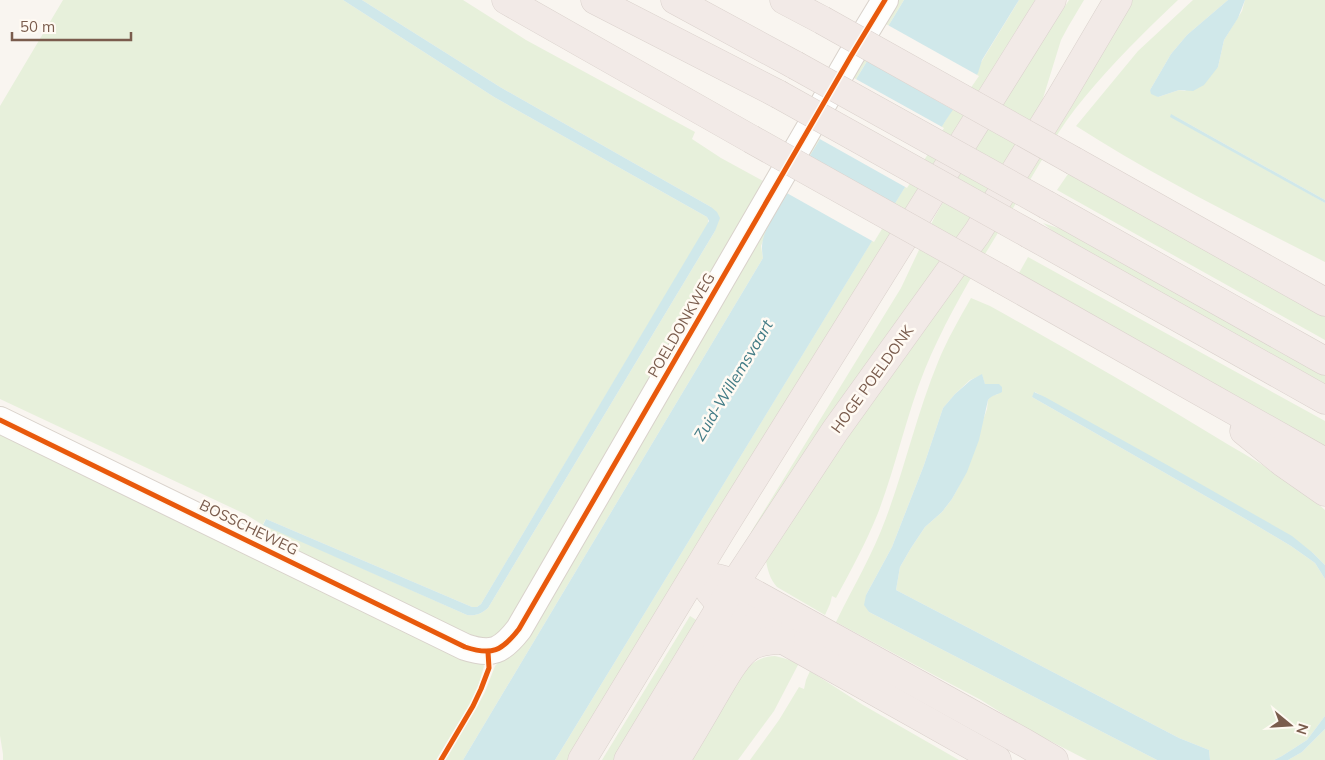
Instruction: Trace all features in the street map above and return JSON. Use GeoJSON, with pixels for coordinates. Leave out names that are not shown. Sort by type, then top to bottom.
{"type":"FeatureCollection","features":[{"type":"Feature","properties":{"kind":"highway"},"geometry":{"type":"LineString","coordinates":[[506,0],[1325,462]]}},
{"type":"Feature","properties":{"kind":"highway"},"geometry":{"type":"LineString","coordinates":[[594,0],[778,94],[1325,400]]}},
{"type":"Feature","properties":{"kind":"highway"},"geometry":{"type":"LineString","coordinates":[[675,0],[1325,361]]}},
{"type":"Feature","properties":{"kind":"highway"},"geometry":{"type":"LineString","coordinates":[[784,0],[1325,302]]}},
{"type":"Feature","properties":{"kind":"highway"},"geometry":{"type":"LineString","coordinates":[[582,760],[896,249],[1052,0]]}},
{"type":"Feature","properties":{"kind":"highway","name":"HOGE POELDONK"},"geometry":{"type":"LineString","coordinates":[[628,760],[728,594],[834,431],[977,233],[1060,100],[1118,0]]}},
{"type":"Feature","properties":{"kind":"highway"},"geometry":{"type":"LineString","coordinates":[[1184,222],[1325,283]]}},
{"type":"Feature","properties":{"kind":"highway"},"geometry":{"type":"LineString","coordinates":[[1180,379],[1282,462],[1325,492]]}},
{"type":"Feature","properties":{"kind":"highway"},"geometry":{"type":"LineString","coordinates":[[696,573],[728,594],[1025,743],[1054,760]]}},
{"type":"Feature","properties":{"kind":"highway"},"geometry":{"type":"LineString","coordinates":[[728,594],[758,626],[997,760]]}},
{"type":"Feature","properties":{"kind":"highway"},"geometry":{"type":"LineString","coordinates":[[651,760],[716,651],[733,634],[758,626]]}},
{"type":"Feature","properties":{"kind":"highway"},"geometry":{"type":"LineString","coordinates":[[676,760],[726,676],[742,655],[759,642],[782,640]]}},
{"type":"Feature","properties":{"kind":"street","name":"POELDONKWEG"},"geometry":{"type":"LineString","coordinates":[[488,652],[501,647],[519,629],[885,0]]}},
{"type":"Feature","properties":{"kind":"street","name":"BOSSCHEWEG"},"geometry":{"type":"LineString","coordinates":[[0,420],[465,647],[488,652]]}},
{"type":"Feature","properties":{"kind":"green space"},"geometry":{"type":"Polygon","coordinates":[[[63,0],[343,0],[494,97],[707,217],[708,224],[481,604],[477,607],[472,607],[266,519],[263,524],[467,615],[478,614],[488,608],[715,231],[711,207],[500,87],[362,0],[463,0],[526,40],[695,132],[692,139],[721,158],[765,182],[515,623],[488,644],[253,537],[263,525],[245,514],[0,399],[0,106],[63,0]]]}},
{"type":"Feature","properties":{"kind":"green space"},"geometry":{"type":"Polygon","coordinates":[[[892,0],[904,0],[771,220],[761,246],[763,258],[463,760],[445,760],[485,692],[495,666],[518,642],[892,0]]]}},
{"type":"Feature","properties":{"kind":"green space"},"geometry":{"type":"Polygon","coordinates":[[[1019,0],[1035,0],[568,760],[555,760],[1019,0]]]}},
{"type":"Feature","properties":{"kind":"green space"},"geometry":{"type":"Polygon","coordinates":[[[1069,0],[1084,0],[1061,40],[1040,108],[968,226],[757,536],[751,532],[901,288],[935,216],[1069,0]]]}},
{"type":"Feature","properties":{"kind":"green space"},"geometry":{"type":"Polygon","coordinates":[[[1130,0],[1178,0],[1141,35],[1075,109],[1052,143],[971,278],[925,369],[873,524],[836,598],[832,596],[825,615],[777,587],[770,575],[766,561],[1130,0]]]}},
{"type":"Feature","properties":{"kind":"green space"},"geometry":{"type":"Polygon","coordinates":[[[1193,0],[1228,0],[1187,35],[1171,54],[1150,90],[1158,97],[1179,90],[1185,91],[1218,67],[1224,40],[1242,11],[1245,0],[1325,0],[1325,200],[1171,114],[1325,203],[1325,262],[1167,180],[1076,126],[1138,51],[1193,0]]]}},
{"type":"Feature","properties":{"kind":"green space"},"geometry":{"type":"Polygon","coordinates":[[[1068,174],[1325,315],[1325,340],[1057,190],[1068,174]]]}},
{"type":"Feature","properties":{"kind":"green space"},"geometry":{"type":"Polygon","coordinates":[[[1043,223],[1064,230],[1325,375],[1325,386],[1060,237],[1043,223]]]}},
{"type":"Feature","properties":{"kind":"green space"},"geometry":{"type":"Polygon","coordinates":[[[1028,257],[1325,421],[1325,447],[1019,273],[1028,257]]]}},
{"type":"Feature","properties":{"kind":"green space"},"geometry":{"type":"Polygon","coordinates":[[[971,298],[990,306],[1074,354],[1257,462],[1285,479],[1325,510],[1325,565],[1313,553],[1035,392],[1032,397],[1244,518],[1291,546],[1315,563],[1325,579],[1325,716],[1307,740],[1274,760],[1210,760],[1209,750],[1179,738],[896,590],[900,567],[911,548],[925,527],[942,512],[959,486],[987,409],[988,400],[991,396],[998,394],[994,384],[985,384],[982,375],[970,380],[943,408],[924,465],[892,547],[866,595],[869,612],[1157,760],[1087,760],[1027,729],[981,700],[836,622],[881,531],[938,362],[971,298]]]}},
{"type":"Feature","properties":{"kind":"green space"},"geometry":{"type":"Polygon","coordinates":[[[0,427],[482,662],[484,666],[478,687],[470,704],[436,760],[3,760],[0,736],[0,427]]]}},
{"type":"Feature","properties":{"kind":"green space"},"geometry":{"type":"Polygon","coordinates":[[[690,616],[701,623],[619,760],[602,760],[690,616]]]}},
{"type":"Feature","properties":{"kind":"green space"},"geometry":{"type":"Polygon","coordinates":[[[775,656],[799,663],[774,711],[738,760],[689,760],[745,671],[759,659],[775,656]]]}},
{"type":"Feature","properties":{"kind":"green space"},"geometry":{"type":"Polygon","coordinates":[[[810,671],[863,705],[959,760],[750,760],[779,720],[799,687],[804,689],[810,671]]]}},
{"type":"Feature","properties":{"kind":"green space"},"geometry":{"type":"Polygon","coordinates":[[[1325,729],[1325,760],[1288,760],[1302,752],[1325,729]]]}},
{"type":"Feature","properties":{"kind":"water"},"geometry":{"type":"Polygon","coordinates":[[[343,0],[362,0],[500,87],[711,207],[720,218],[715,231],[488,608],[476,615],[467,615],[263,525],[266,519],[472,607],[477,607],[481,604],[709,221],[707,217],[494,97],[343,0]]]}},
{"type":"Feature","properties":{"kind":"water","name":"Zuid-Willemsvaart"},"geometry":{"type":"Polygon","coordinates":[[[904,0],[1019,0],[982,60],[978,73],[946,120],[555,760],[463,760],[763,258],[763,238],[771,220],[904,0]]]}},
{"type":"Feature","properties":{"kind":"water"},"geometry":{"type":"Polygon","coordinates":[[[1228,0],[1245,0],[1238,18],[1224,40],[1218,67],[1204,85],[1193,91],[1179,90],[1158,97],[1151,94],[1150,90],[1171,54],[1187,35],[1228,0]]]}},
{"type":"Feature","properties":{"kind":"water"},"geometry":{"type":"Polygon","coordinates":[[[1171,114],[1325,200],[1325,203],[1170,117],[1171,114]]]}},
{"type":"Feature","properties":{"kind":"water"},"geometry":{"type":"Polygon","coordinates":[[[982,374],[985,384],[999,384],[1002,387],[1002,392],[988,400],[979,440],[967,472],[952,499],[942,512],[925,527],[911,548],[900,567],[896,590],[1179,738],[1209,750],[1210,760],[1157,760],[869,612],[864,605],[866,595],[892,547],[924,465],[943,408],[971,380],[982,374]]]}},
{"type":"Feature","properties":{"kind":"water"},"geometry":{"type":"Polygon","coordinates":[[[1034,392],[1292,536],[1325,565],[1325,579],[1315,563],[1291,546],[1032,397],[1034,392]]]}},
{"type":"Feature","properties":{"kind":"water"},"geometry":{"type":"Polygon","coordinates":[[[1325,716],[1325,729],[1302,752],[1288,760],[1274,760],[1307,740],[1325,716]]]}},
{"type":"Feature","properties":{"kind":"pier"},"geometry":{"type":"Polygon","coordinates":[[[886,24],[979,76],[955,111],[865,60],[886,24]]]}},
{"type":"Feature","properties":{"kind":"pier"},"geometry":{"type":"Polygon","coordinates":[[[854,78],[944,128],[907,188],[818,138],[854,78]]]}},
{"type":"Feature","properties":{"kind":"pier"},"geometry":{"type":"Polygon","coordinates":[[[807,156],[896,206],[874,242],[785,192],[807,156]]]}},
{"type":"Feature","properties":{"kind":"cycle path"},"geometry":{"type":"LineString","coordinates":[[0,420],[465,647],[482,651],[496,650],[502,647],[519,629],[885,0]]}},
{"type":"Feature","properties":{"kind":"cycle path"},"geometry":{"type":"LineString","coordinates":[[441,760],[481,689],[489,668],[488,652]]}}]}
